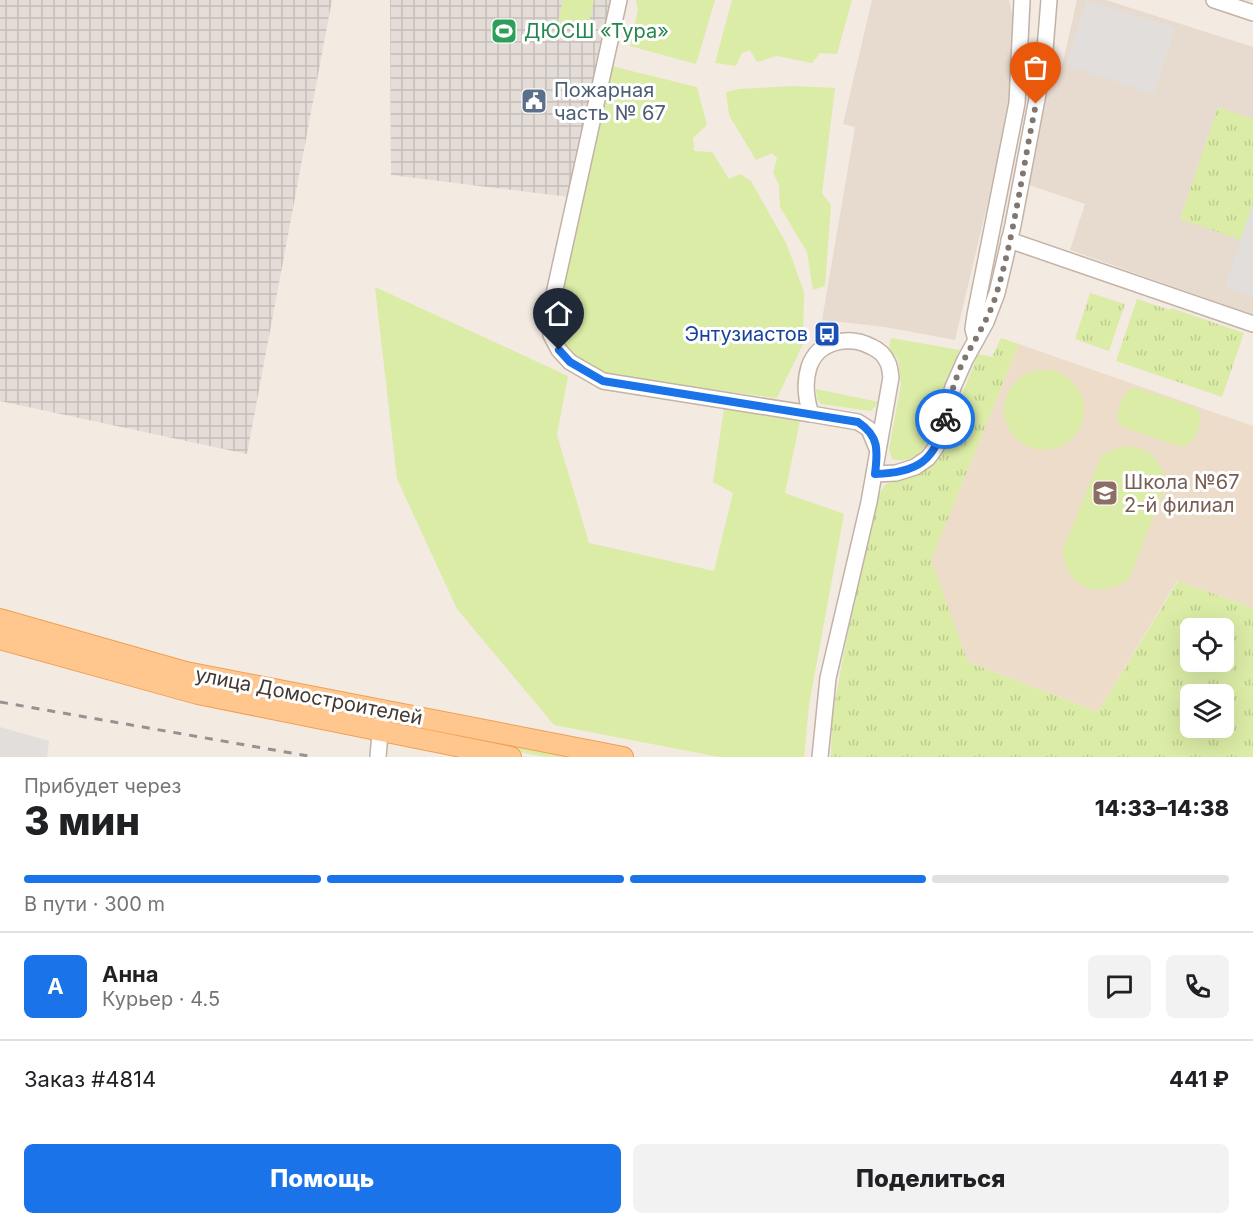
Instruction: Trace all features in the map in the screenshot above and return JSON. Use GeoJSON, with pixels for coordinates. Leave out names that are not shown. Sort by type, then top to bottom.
{"type":"FeatureCollection","features":[{"type":"Feature","properties":{"kind":"main road","name":"улица Домостроителей"},"geometry":{"type":"LineString","coordinates":[[0,619],[186,672],[623,757]]}},
{"type":"Feature","properties":{"kind":"main road","name":"улица Домостроителей"},"geometry":{"type":"LineString","coordinates":[[0,639],[198,694],[511,757]]}},
{"type":"Feature","properties":{"kind":"street"},"geometry":{"type":"LineString","coordinates":[[619,0],[550,312],[551,334],[559,350],[570,362],[603,381],[858,422],[869,429],[878,451]]}},
{"type":"Feature","properties":{"kind":"street"},"geometry":{"type":"LineString","coordinates":[[976,340],[973,329],[975,315],[1017,103],[1022,0]]}},
{"type":"Feature","properties":{"kind":"street"},"geometry":{"type":"LineString","coordinates":[[875,474],[896,473],[915,467],[928,458],[936,447],[953,387],[986,322],[997,293],[1044,62],[1049,0]]}},
{"type":"Feature","properties":{"kind":"street"},"geometry":{"type":"LineString","coordinates":[[1214,0],[1253,13]]}},
{"type":"Feature","properties":{"kind":"street"},"geometry":{"type":"LineString","coordinates":[[1009,240],[1253,324]]}},
{"type":"Feature","properties":{"kind":"street"},"geometry":{"type":"LineString","coordinates":[[811,414],[806,397],[810,366],[820,351],[844,339],[864,342],[879,350],[888,364],[891,377],[875,474],[828,678],[820,757]]}},
{"type":"Feature","properties":{"kind":"street"},"geometry":{"type":"LineString","coordinates":[[378,757],[383,709]]}},
{"type":"Feature","properties":{"kind":"shaded area"},"geometry":{"type":"Polygon","coordinates":[[[0,0],[332,0],[247,454],[0,401],[0,0]]]}},
{"type":"Feature","properties":{"kind":"shaded area"},"geometry":{"type":"Polygon","coordinates":[[[390,0],[616,0],[569,197],[391,175],[390,0]]]}},
{"type":"Feature","properties":{"kind":"shaded area"},"geometry":{"type":"Polygon","coordinates":[[[872,0],[1009,0],[1012,14],[1017,15],[1011,105],[955,340],[885,327],[822,320],[855,127],[843,124],[872,0]]]}},
{"type":"Feature","properties":{"kind":"shaded area"},"geometry":{"type":"Polygon","coordinates":[[[1077,0],[1106,0],[1253,47],[1253,315],[1070,250],[1085,204],[1029,185],[1053,63],[1062,66],[1077,0]]]}},
{"type":"Feature","properties":{"kind":"shaded area"},"geometry":{"type":"Polygon","coordinates":[[[1087,0],[1175,28],[1153,94],[1066,65],[1087,0]]]}},
{"type":"Feature","properties":{"kind":"shaded area"},"geometry":{"type":"Polygon","coordinates":[[[1253,203],[1253,297],[1225,287],[1253,203]]]}},
{"type":"Feature","properties":{"kind":"shaded area","name":"Школа №67 2-й филиал"},"geometry":{"type":"Polygon","coordinates":[[[1019,344],[1253,426],[1253,608],[1177,581],[1098,712],[968,662],[930,561],[1019,344]]]}},
{"type":"Feature","properties":{"kind":"shaded area"},"geometry":{"type":"Polygon","coordinates":[[[0,727],[49,741],[47,757],[0,757],[0,727]]]}},
{"type":"Feature","properties":{"kind":"green space"},"geometry":{"type":"Polygon","coordinates":[[[563,0],[594,0],[588,28],[558,21],[563,0]]]}},
{"type":"Feature","properties":{"kind":"green space"},"geometry":{"type":"Polygon","coordinates":[[[636,0],[715,0],[696,64],[630,46],[638,10],[636,0]]]}},
{"type":"Feature","properties":{"kind":"green space"},"geometry":{"type":"Polygon","coordinates":[[[732,0],[852,0],[837,54],[820,53],[812,63],[777,56],[757,62],[750,50],[742,53],[736,66],[715,63],[732,0]]]}},
{"type":"Feature","properties":{"kind":"green space"},"geometry":{"type":"Polygon","coordinates":[[[611,66],[697,87],[707,125],[693,138],[694,151],[712,152],[729,179],[740,174],[751,181],[787,245],[804,292],[803,344],[777,398],[598,374],[572,355],[555,330],[555,309],[611,66]]]}},
{"type":"Feature","properties":{"kind":"green space"},"geometry":{"type":"Polygon","coordinates":[[[795,86],[835,88],[822,193],[831,205],[825,286],[813,290],[807,252],[780,207],[779,185],[773,173],[777,158],[772,153],[756,160],[729,115],[726,92],[739,89],[795,86]]]}},
{"type":"Feature","properties":{"kind":"green space"},"geometry":{"type":"Polygon","coordinates":[[[1218,107],[1253,119],[1253,203],[1241,240],[1180,219],[1218,107]]]}},
{"type":"Feature","properties":{"kind":"green space"},"geometry":{"type":"Polygon","coordinates":[[[375,287],[568,376],[557,435],[589,543],[714,571],[733,493],[713,482],[724,408],[800,421],[785,493],[844,514],[809,705],[804,757],[719,757],[554,725],[457,609],[397,479],[375,287]]]}},
{"type":"Feature","properties":{"kind":"green space"},"geometry":{"type":"Polygon","coordinates":[[[1090,293],[1125,304],[1109,351],[1075,339],[1090,293]]]}},
{"type":"Feature","properties":{"kind":"green space"},"geometry":{"type":"Polygon","coordinates":[[[1137,299],[1244,333],[1222,397],[1116,361],[1137,299]]]}},
{"type":"Feature","properties":{"kind":"green space"},"geometry":{"type":"Polygon","coordinates":[[[891,338],[960,350],[945,385],[930,436],[916,456],[905,460],[892,459],[889,449],[901,384],[898,360],[889,348],[891,338]]]}},
{"type":"Feature","properties":{"kind":"green space"},"geometry":{"type":"Polygon","coordinates":[[[1001,338],[1019,344],[931,560],[968,662],[1098,712],[1178,581],[1253,608],[1253,757],[831,757],[832,717],[872,503],[886,484],[924,471],[938,456],[978,354],[992,357],[1001,338]]]}},
{"type":"Feature","properties":{"kind":"green space"},"geometry":{"type":"Polygon","coordinates":[[[1044,370],[1059,373],[1072,382],[1081,395],[1084,410],[1081,425],[1072,438],[1059,447],[1044,450],[1029,447],[1016,438],[1007,425],[1004,410],[1007,395],[1016,382],[1029,373],[1044,370]]]}},
{"type":"Feature","properties":{"kind":"green space"},"geometry":{"type":"Polygon","coordinates":[[[1135,387],[1196,408],[1200,424],[1192,441],[1182,447],[1123,427],[1118,423],[1121,402],[1127,392],[1135,387]]]}},
{"type":"Feature","properties":{"kind":"green space"},"geometry":{"type":"Polygon","coordinates":[[[816,389],[879,402],[871,411],[821,404],[817,399],[816,389]]]}},
{"type":"Feature","properties":{"kind":"green space"},"geometry":{"type":"Polygon","coordinates":[[[1126,446],[1141,449],[1152,456],[1161,467],[1167,481],[1129,579],[1107,589],[1086,587],[1071,575],[1065,565],[1062,552],[1101,457],[1112,450],[1126,446]]]}},
{"type":"Feature","properties":{"kind":"green space"},"geometry":{"type":"Polygon","coordinates":[[[410,725],[575,757],[545,757],[412,730],[409,728],[410,725]]]}},
{"type":"Feature","properties":{"kind":"railway"},"geometry":{"type":"LineString","coordinates":[[0,702],[314,757]]}},
{"type":"Feature","properties":{"kind":"way so far"},"geometry":{"type":"LineString","coordinates":[[945,419],[953,387],[964,360],[986,322],[997,293],[1013,225],[1036,104]]}},
{"type":"Feature","properties":{"kind":"place","name":"ДЮСШ «Тура»"},"geometry":{"type":"Point","coordinates":[504,31]}},
{"type":"Feature","properties":{"kind":"place","name":"Пожарная часть № 67"},"geometry":{"type":"Point","coordinates":[534,101]}},
{"type":"Feature","properties":{"kind":"place","name":"Энтузиастов"},"geometry":{"type":"Point","coordinates":[827,334]}},
{"type":"Feature","properties":{"kind":"place","name":"Школа №67 2-й филиал"},"geometry":{"type":"Point","coordinates":[1105,493]}},
{"type":"Feature","properties":{"kind":"route"},"geometry":{"type":"LineString","coordinates":[[559,350],[570,362],[603,381],[858,422],[869,429],[878,451],[875,474],[896,473],[915,467],[928,458],[936,447],[945,419]]}}]}
